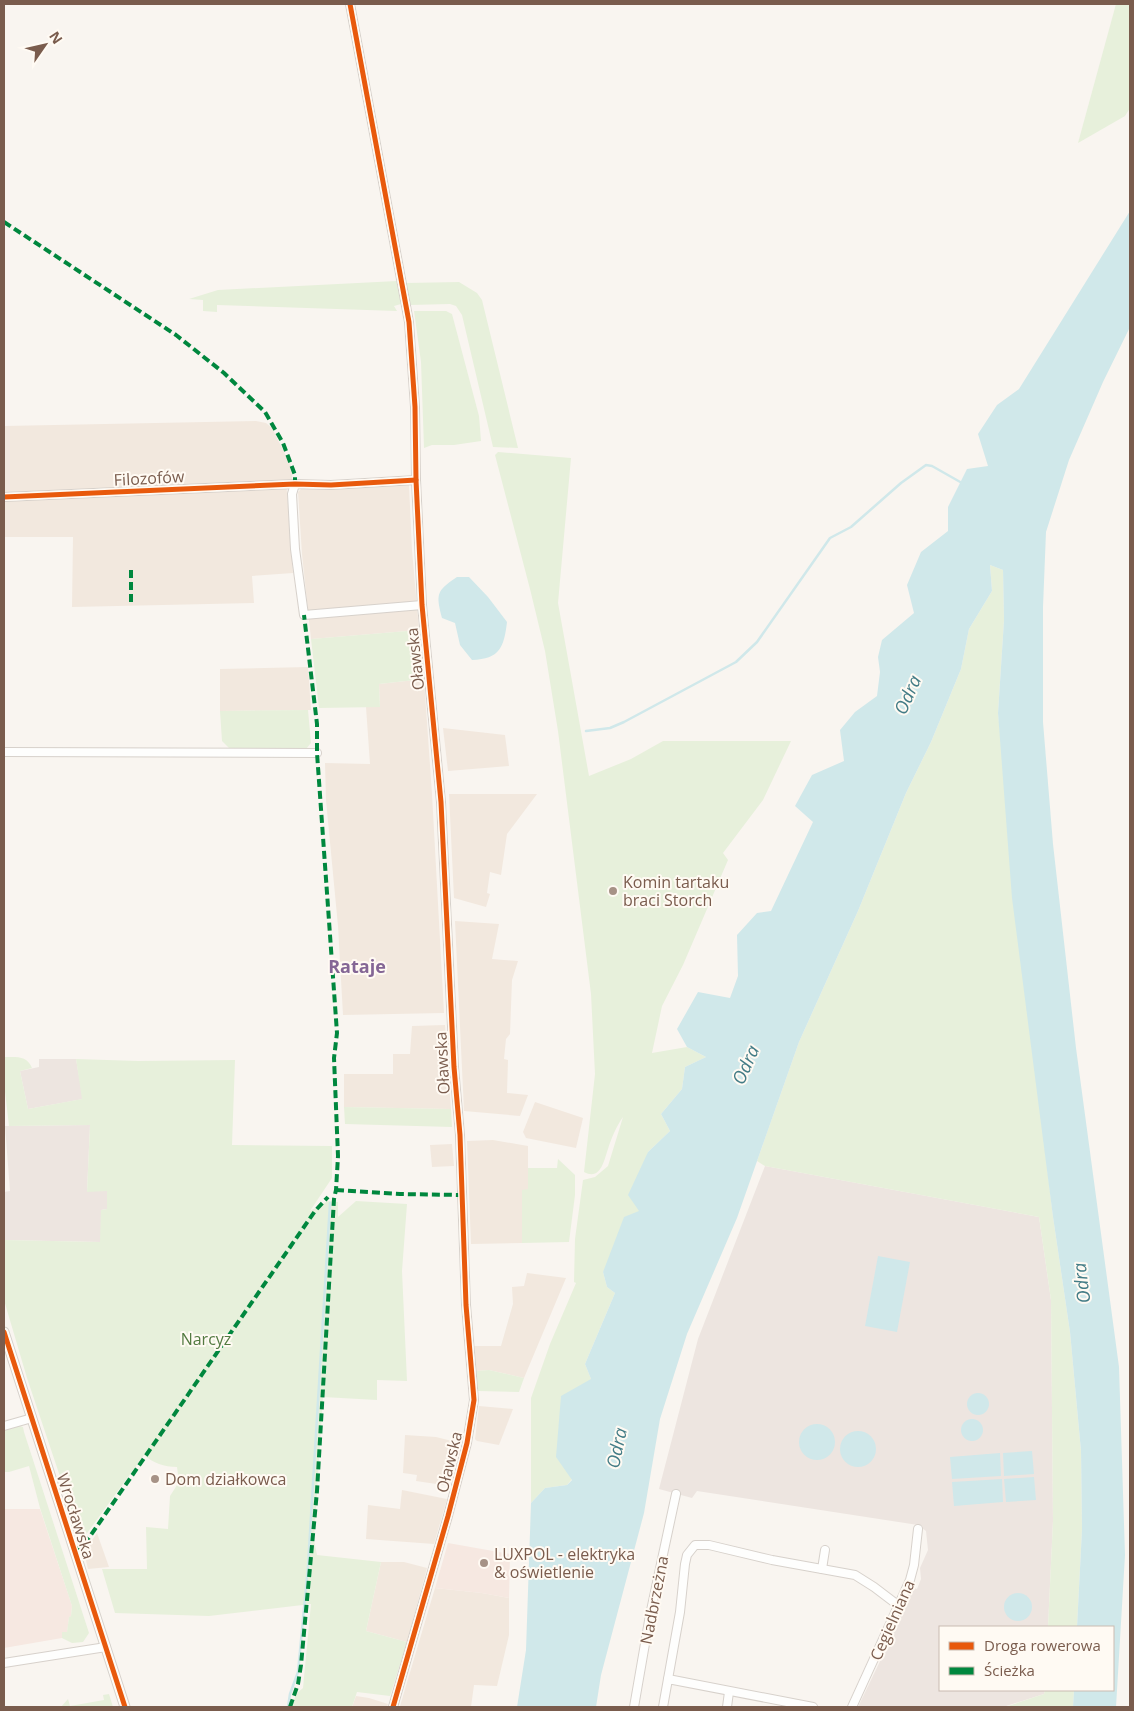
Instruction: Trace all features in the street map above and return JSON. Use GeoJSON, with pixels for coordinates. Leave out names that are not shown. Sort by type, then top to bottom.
{"type":"FeatureCollection","features":[{"type":"Feature","properties":{"kind":"street","name":"Oławska"},"geometry":{"type":"LineString","coordinates":[[350,4],[410,322],[416,407],[416,480],[422,605],[441,802],[454,1067],[460,1135],[466,1306],[474,1400],[467,1443],[448,1516],[393,1707]]}},
{"type":"Feature","properties":{"kind":"street","name":"Filozofów"},"geometry":{"type":"LineString","coordinates":[[4,497],[416,480]]}},
{"type":"Feature","properties":{"kind":"street","name":"Oławska"},"geometry":{"type":"LineString","coordinates":[[295,484],[292,494],[295,549],[304,615],[422,605]]}},
{"type":"Feature","properties":{"kind":"street"},"geometry":{"type":"LineString","coordinates":[[4,752],[317,753]]}},
{"type":"Feature","properties":{"kind":"street","name":"Wrocławska"},"geometry":{"type":"LineString","coordinates":[[4,1333],[125,1707]]}},
{"type":"Feature","properties":{"kind":"street"},"geometry":{"type":"LineString","coordinates":[[4,1426],[32,1418]]}},
{"type":"Feature","properties":{"kind":"street","name":"Nadbrzeżna"},"geometry":{"type":"LineString","coordinates":[[634,1707],[650,1615],[676,1494]]}},
{"type":"Feature","properties":{"kind":"street","name":"Cegielniana"},"geometry":{"type":"LineString","coordinates":[[852,1707],[912,1575],[918,1529]]}},
{"type":"Feature","properties":{"kind":"street"},"geometry":{"type":"LineString","coordinates":[[663,1707],[680,1612],[685,1564],[687,1555],[695,1545],[709,1545],[772,1560],[855,1575],[898,1606]]}},
{"type":"Feature","properties":{"kind":"street"},"geometry":{"type":"LineString","coordinates":[[822,1569],[825,1550]]}},
{"type":"Feature","properties":{"kind":"street"},"geometry":{"type":"LineString","coordinates":[[4,1663],[106,1647]]}},
{"type":"Feature","properties":{"kind":"street"},"geometry":{"type":"LineString","coordinates":[[668,1679],[813,1707]]}},
{"type":"Feature","properties":{"kind":"street"},"geometry":{"type":"LineString","coordinates":[[727,1707],[729,1692]]}},
{"type":"Feature","properties":{"kind":"shaded area"},"geometry":{"type":"Polygon","coordinates":[[[256,421],[266,423],[272,428],[292,468],[292,480],[286,480],[293,573],[252,576],[254,603],[72,607],[73,537],[4,537],[4,426],[256,421]]]}},
{"type":"Feature","properties":{"kind":"shaded area"},"geometry":{"type":"Polygon","coordinates":[[[409,485],[419,630],[311,639],[298,492],[301,489],[409,485]]]}},
{"type":"Feature","properties":{"kind":"shaded area"},"geometry":{"type":"Polygon","coordinates":[[[308,667],[311,710],[220,711],[220,669],[308,667]]]}},
{"type":"Feature","properties":{"kind":"shaded area"},"geometry":{"type":"Polygon","coordinates":[[[424,679],[444,1013],[343,1015],[338,926],[326,800],[325,763],[370,764],[366,707],[380,707],[379,684],[424,679]]]}},
{"type":"Feature","properties":{"kind":"shaded area"},"geometry":{"type":"Polygon","coordinates":[[[443,728],[505,735],[509,766],[448,771],[443,728]]]}},
{"type":"Feature","properties":{"kind":"shaded area"},"geometry":{"type":"Polygon","coordinates":[[[449,794],[537,794],[507,834],[501,875],[490,872],[487,893],[490,894],[486,907],[454,898],[449,794]]]}},
{"type":"Feature","properties":{"kind":"shaded area"},"geometry":{"type":"Polygon","coordinates":[[[455,921],[499,924],[492,959],[518,961],[512,980],[510,1034],[506,1039],[504,1059],[508,1060],[507,1093],[528,1095],[520,1116],[464,1111],[455,921]]]}},
{"type":"Feature","properties":{"kind":"shaded area"},"geometry":{"type":"Polygon","coordinates":[[[445,1025],[451,1109],[344,1107],[344,1074],[393,1074],[393,1054],[410,1054],[412,1026],[445,1025]]]}},
{"type":"Feature","properties":{"kind":"shaded area"},"geometry":{"type":"Polygon","coordinates":[[[39,1059],[76,1059],[83,1099],[28,1109],[20,1071],[39,1067],[39,1059]]]}},
{"type":"Feature","properties":{"kind":"shaded area"},"geometry":{"type":"Polygon","coordinates":[[[535,1102],[583,1118],[576,1148],[526,1138],[523,1132],[535,1102]]]}},
{"type":"Feature","properties":{"kind":"shaded area"},"geometry":{"type":"Polygon","coordinates":[[[90,1125],[87,1191],[107,1191],[107,1209],[101,1210],[101,1242],[4,1240],[4,1192],[10,1191],[5,1126],[90,1125]]]}},
{"type":"Feature","properties":{"kind":"shaded area"},"geometry":{"type":"Polygon","coordinates":[[[493,1140],[528,1146],[528,1190],[522,1190],[522,1243],[471,1244],[467,1141],[493,1140]]]}},
{"type":"Feature","properties":{"kind":"shaded area"},"geometry":{"type":"Polygon","coordinates":[[[452,1144],[454,1166],[432,1167],[430,1145],[452,1144]]]}},
{"type":"Feature","properties":{"kind":"shaded area"},"geometry":{"type":"Polygon","coordinates":[[[765,1166],[1039,1217],[1051,1300],[1053,1521],[1048,1626],[939,1626],[939,1691],[1045,1691],[1044,1694],[1003,1707],[858,1707],[912,1587],[917,1589],[921,1579],[920,1568],[928,1550],[926,1531],[918,1525],[697,1491],[692,1498],[659,1489],[698,1339],[765,1166]]]}},
{"type":"Feature","properties":{"kind":"shaded area"},"geometry":{"type":"Polygon","coordinates":[[[527,1273],[566,1278],[524,1378],[489,1370],[475,1371],[473,1346],[501,1346],[513,1304],[512,1287],[524,1286],[527,1273]]]}},
{"type":"Feature","properties":{"kind":"shaded area"},"geometry":{"type":"Polygon","coordinates":[[[479,1406],[513,1409],[499,1445],[475,1439],[479,1406]]]}},
{"type":"Feature","properties":{"kind":"shaded area"},"geometry":{"type":"Polygon","coordinates":[[[405,1435],[436,1437],[460,1443],[450,1486],[416,1481],[417,1475],[403,1473],[405,1435]]]}},
{"type":"Feature","properties":{"kind":"shaded area"},"geometry":{"type":"Polygon","coordinates":[[[402,1490],[447,1499],[434,1544],[366,1539],[368,1505],[400,1509],[402,1490]]]}},
{"type":"Feature","properties":{"kind":"shaded area"},"geometry":{"type":"Polygon","coordinates":[[[4,1509],[40,1509],[72,1606],[67,1633],[62,1632],[62,1638],[4,1648],[4,1509]]]}},
{"type":"Feature","properties":{"kind":"shaded area"},"geometry":{"type":"Polygon","coordinates":[[[97,1533],[109,1567],[88,1569],[84,1552],[97,1533]]]}},
{"type":"Feature","properties":{"kind":"shaded area"},"geometry":{"type":"Polygon","coordinates":[[[448,1543],[510,1554],[509,1598],[435,1588],[448,1543]]]}},
{"type":"Feature","properties":{"kind":"shaded area"},"geometry":{"type":"Polygon","coordinates":[[[381,1562],[404,1562],[427,1568],[407,1642],[366,1631],[381,1562]]]}},
{"type":"Feature","properties":{"kind":"shaded area"},"geometry":{"type":"Polygon","coordinates":[[[435,1588],[509,1598],[509,1635],[497,1686],[474,1685],[471,1707],[400,1706],[435,1588]]]}},
{"type":"Feature","properties":{"kind":"shaded area"},"geometry":{"type":"Polygon","coordinates":[[[356,1696],[388,1704],[387,1707],[352,1707],[356,1696]]]}},
{"type":"Feature","properties":{"kind":"green space"},"geometry":{"type":"Polygon","coordinates":[[[1116,4],[1130,4],[1130,108],[1125,116],[1078,143],[1116,4]]]}},
{"type":"Feature","properties":{"kind":"green space"},"geometry":{"type":"Polygon","coordinates":[[[397,281],[401,304],[394,306],[397,311],[217,305],[217,312],[203,311],[203,300],[189,299],[218,290],[397,281]]]}},
{"type":"Feature","properties":{"kind":"green space"},"geometry":{"type":"Polygon","coordinates":[[[459,282],[477,293],[482,300],[518,448],[493,447],[462,315],[456,306],[450,304],[410,305],[406,283],[459,282]]]}},
{"type":"Feature","properties":{"kind":"green space"},"geometry":{"type":"Polygon","coordinates":[[[414,311],[446,311],[452,314],[479,416],[481,441],[454,445],[432,445],[424,448],[421,362],[414,311]]]}},
{"type":"Feature","properties":{"kind":"green space"},"geometry":{"type":"Polygon","coordinates":[[[498,452],[571,458],[558,603],[589,776],[631,759],[663,741],[791,741],[763,800],[723,853],[728,860],[683,965],[662,1006],[652,1053],[687,1047],[706,1057],[685,1067],[682,1089],[661,1114],[670,1131],[648,1152],[640,1211],[603,1272],[607,1287],[615,1293],[585,1364],[591,1379],[572,1479],[567,1485],[545,1488],[531,1503],[531,1398],[550,1344],[576,1283],[574,1282],[575,1239],[583,1180],[595,1177],[608,1166],[623,1117],[612,1137],[601,1168],[594,1174],[584,1172],[595,1074],[591,994],[558,731],[545,651],[495,455],[498,452]]]}},
{"type":"Feature","properties":{"kind":"green space"},"geometry":{"type":"Polygon","coordinates":[[[990,565],[1003,570],[1004,620],[998,713],[1036,1073],[1053,1217],[1070,1332],[1081,1451],[1082,1529],[1077,1626],[1048,1626],[1053,1521],[1051,1300],[1039,1217],[765,1166],[757,1161],[799,1042],[858,911],[906,793],[931,742],[961,669],[969,629],[992,591],[990,565]]]}},
{"type":"Feature","properties":{"kind":"green space"},"geometry":{"type":"Polygon","coordinates":[[[419,630],[424,679],[379,684],[380,707],[319,708],[311,639],[419,630]]]}},
{"type":"Feature","properties":{"kind":"green space"},"geometry":{"type":"Polygon","coordinates":[[[308,710],[311,743],[306,749],[229,748],[222,741],[220,711],[308,710]]]}},
{"type":"Feature","properties":{"kind":"green space","name":"Narcyz"},"geometry":{"type":"Polygon","coordinates":[[[4,1057],[24,1059],[32,1068],[20,1071],[28,1109],[82,1099],[76,1059],[138,1061],[235,1060],[232,1145],[332,1146],[332,1178],[310,1211],[328,1201],[338,1202],[338,1217],[356,1201],[407,1204],[402,1271],[407,1381],[377,1380],[377,1400],[323,1397],[314,1540],[317,1555],[381,1562],[366,1631],[407,1642],[390,1696],[357,1692],[352,1707],[292,1707],[296,1694],[303,1688],[311,1604],[209,1616],[115,1613],[102,1569],[147,1569],[146,1527],[168,1529],[170,1496],[179,1482],[177,1467],[159,1464],[144,1455],[81,1539],[27,1378],[4,1300],[4,1240],[100,1242],[101,1210],[107,1209],[107,1191],[87,1192],[90,1125],[9,1126],[4,1083],[4,1057]]]}},
{"type":"Feature","properties":{"kind":"green space"},"geometry":{"type":"Polygon","coordinates":[[[344,1107],[451,1109],[452,1127],[345,1124],[344,1107]]]}},
{"type":"Feature","properties":{"kind":"green space"},"geometry":{"type":"Polygon","coordinates":[[[558,1159],[575,1175],[575,1195],[569,1242],[522,1243],[522,1190],[528,1189],[528,1168],[557,1168],[558,1159]]]}},
{"type":"Feature","properties":{"kind":"green space"},"geometry":{"type":"Polygon","coordinates":[[[489,1370],[524,1378],[519,1392],[478,1391],[475,1371],[489,1370]]]}},
{"type":"Feature","properties":{"kind":"green space"},"geometry":{"type":"Polygon","coordinates":[[[20,1426],[23,1427],[89,1633],[83,1642],[72,1643],[62,1638],[62,1632],[67,1632],[72,1606],[40,1508],[29,1466],[4,1472],[4,1431],[20,1426]]]}},
{"type":"Feature","properties":{"kind":"green space"},"geometry":{"type":"Polygon","coordinates":[[[1045,1691],[1074,1691],[1073,1707],[1005,1707],[1044,1694],[1045,1691]]]}},
{"type":"Feature","properties":{"kind":"green space"},"geometry":{"type":"Polygon","coordinates":[[[109,1694],[113,1707],[61,1707],[68,1699],[70,1706],[104,1700],[103,1695],[109,1694]]]}},
{"type":"Feature","properties":{"kind":"water","name":"Odra"},"geometry":{"type":"Polygon","coordinates":[[[1130,211],[1130,327],[1103,382],[1069,460],[1046,532],[1043,607],[1043,722],[1053,844],[1076,1048],[1119,1367],[1125,1555],[1116,1707],[1073,1707],[1074,1691],[1114,1691],[1114,1626],[1077,1626],[1082,1529],[1081,1451],[1070,1332],[1053,1217],[1012,898],[998,713],[1004,620],[1003,570],[990,565],[992,591],[969,629],[961,669],[931,742],[906,793],[858,911],[799,1042],[737,1218],[687,1334],[660,1419],[644,1513],[601,1675],[596,1707],[517,1707],[526,1650],[531,1503],[545,1488],[567,1485],[572,1480],[556,1457],[561,1396],[591,1379],[585,1364],[615,1293],[607,1287],[603,1272],[624,1217],[639,1211],[628,1195],[648,1152],[670,1131],[661,1114],[682,1089],[685,1067],[706,1057],[687,1047],[677,1029],[698,992],[730,998],[738,976],[737,935],[757,913],[771,911],[813,822],[795,806],[812,775],[844,761],[840,730],[855,712],[877,696],[880,672],[878,657],[882,640],[914,613],[907,585],[921,552],[948,531],[948,507],[967,469],[988,466],[978,434],[997,405],[1019,389],[1130,211]]]}},
{"type":"Feature","properties":{"kind":"water"},"geometry":{"type":"Polygon","coordinates":[[[457,577],[469,577],[488,597],[507,622],[502,645],[495,654],[489,657],[472,660],[460,645],[455,623],[442,618],[439,594],[445,586],[457,577]]]}},
{"type":"Feature","properties":{"kind":"water"},"geometry":{"type":"Polygon","coordinates":[[[878,1256],[910,1262],[897,1332],[865,1326],[878,1256]]]}},
{"type":"Feature","properties":{"kind":"water"},"geometry":{"type":"Polygon","coordinates":[[[978,1393],[986,1396],[989,1404],[986,1412],[978,1415],[970,1412],[967,1404],[970,1396],[978,1393]]]}},
{"type":"Feature","properties":{"kind":"water"},"geometry":{"type":"Polygon","coordinates":[[[972,1419],[980,1422],[983,1430],[980,1438],[972,1441],[964,1438],[961,1430],[964,1422],[972,1419]]]}},
{"type":"Feature","properties":{"kind":"water"},"geometry":{"type":"Polygon","coordinates":[[[817,1424],[824,1425],[830,1429],[834,1435],[834,1449],[830,1455],[824,1459],[817,1460],[810,1459],[804,1455],[800,1449],[799,1442],[800,1435],[804,1429],[810,1425],[817,1424]]]}},
{"type":"Feature","properties":{"kind":"water"},"geometry":{"type":"Polygon","coordinates":[[[858,1431],[865,1432],[871,1436],[875,1442],[875,1456],[871,1462],[865,1466],[858,1467],[851,1466],[845,1462],[841,1456],[840,1449],[841,1442],[845,1436],[851,1432],[858,1431]]]}},
{"type":"Feature","properties":{"kind":"water"},"geometry":{"type":"Polygon","coordinates":[[[1032,1451],[1034,1474],[1004,1476],[1003,1453],[1032,1451]]]}},
{"type":"Feature","properties":{"kind":"water"},"geometry":{"type":"Polygon","coordinates":[[[1000,1453],[1001,1476],[952,1479],[950,1457],[1000,1453]]]}},
{"type":"Feature","properties":{"kind":"water"},"geometry":{"type":"Polygon","coordinates":[[[1034,1477],[1036,1500],[1006,1502],[1004,1479],[1034,1477]]]}},
{"type":"Feature","properties":{"kind":"water"},"geometry":{"type":"Polygon","coordinates":[[[1002,1479],[1003,1502],[954,1506],[952,1482],[1002,1479]]]}},
{"type":"Feature","properties":{"kind":"water"},"geometry":{"type":"Polygon","coordinates":[[[1018,1593],[1028,1597],[1032,1607],[1028,1617],[1018,1621],[1008,1617],[1004,1607],[1008,1597],[1018,1593]]]}},
{"type":"Feature","properties":{"kind":"waterway"},"geometry":{"type":"LineString","coordinates":[[586,731],[610,728],[624,722],[736,662],[757,642],[830,538],[851,527],[901,483],[926,465],[932,466],[962,483]]}},
{"type":"Feature","properties":{"kind":"waterway"},"geometry":{"type":"LineString","coordinates":[[288,1707],[290,1694],[298,1672],[308,1566],[330,1203]]}},
{"type":"Feature","properties":{"kind":"marked path"},"geometry":{"type":"LineString","coordinates":[[4,222],[176,335],[224,373],[265,412],[283,443],[295,475],[295,484]]}},
{"type":"Feature","properties":{"kind":"marked path"},"geometry":{"type":"LineString","coordinates":[[131,568],[131,602]]}},
{"type":"Feature","properties":{"kind":"marked path"},"geometry":{"type":"LineString","coordinates":[[290,1707],[298,1684],[301,1665],[317,1491],[338,1156],[334,1058],[337,1033],[317,753],[317,724],[304,615]]}},
{"type":"Feature","properties":{"kind":"marked path"},"geometry":{"type":"LineString","coordinates":[[336,1190],[462,1195]]}},
{"type":"Feature","properties":{"kind":"marked path"},"geometry":{"type":"LineString","coordinates":[[74,1550],[84,1545],[315,1211],[328,1197]]}},
{"type":"Feature","properties":{"kind":"cycle path"},"geometry":{"type":"LineString","coordinates":[[350,4],[409,322],[415,407],[416,480],[422,605],[441,802],[454,1067],[460,1135],[466,1305],[474,1400],[467,1443],[448,1516],[393,1707]]}},
{"type":"Feature","properties":{"kind":"cycle path"},"geometry":{"type":"LineString","coordinates":[[4,497],[416,480]]}},
{"type":"Feature","properties":{"kind":"cycle path"},"geometry":{"type":"LineString","coordinates":[[4,1332],[125,1707]]}},
{"type":"Feature","properties":{"kind":"place","name":"Komin tartaku braci Storch"},"geometry":{"type":"Point","coordinates":[613,891]}},
{"type":"Feature","properties":{"kind":"place","name":"Dom działkowca"},"geometry":{"type":"Point","coordinates":[155,1479]}},
{"type":"Feature","properties":{"kind":"place","name":"LUXPOL - elektryka & oświetlenie"},"geometry":{"type":"Point","coordinates":[484,1563]}},
{"type":"Feature","properties":{"kind":"district","name":"Rataje"},"geometry":{"type":"Point","coordinates":[357,967]}}]}
